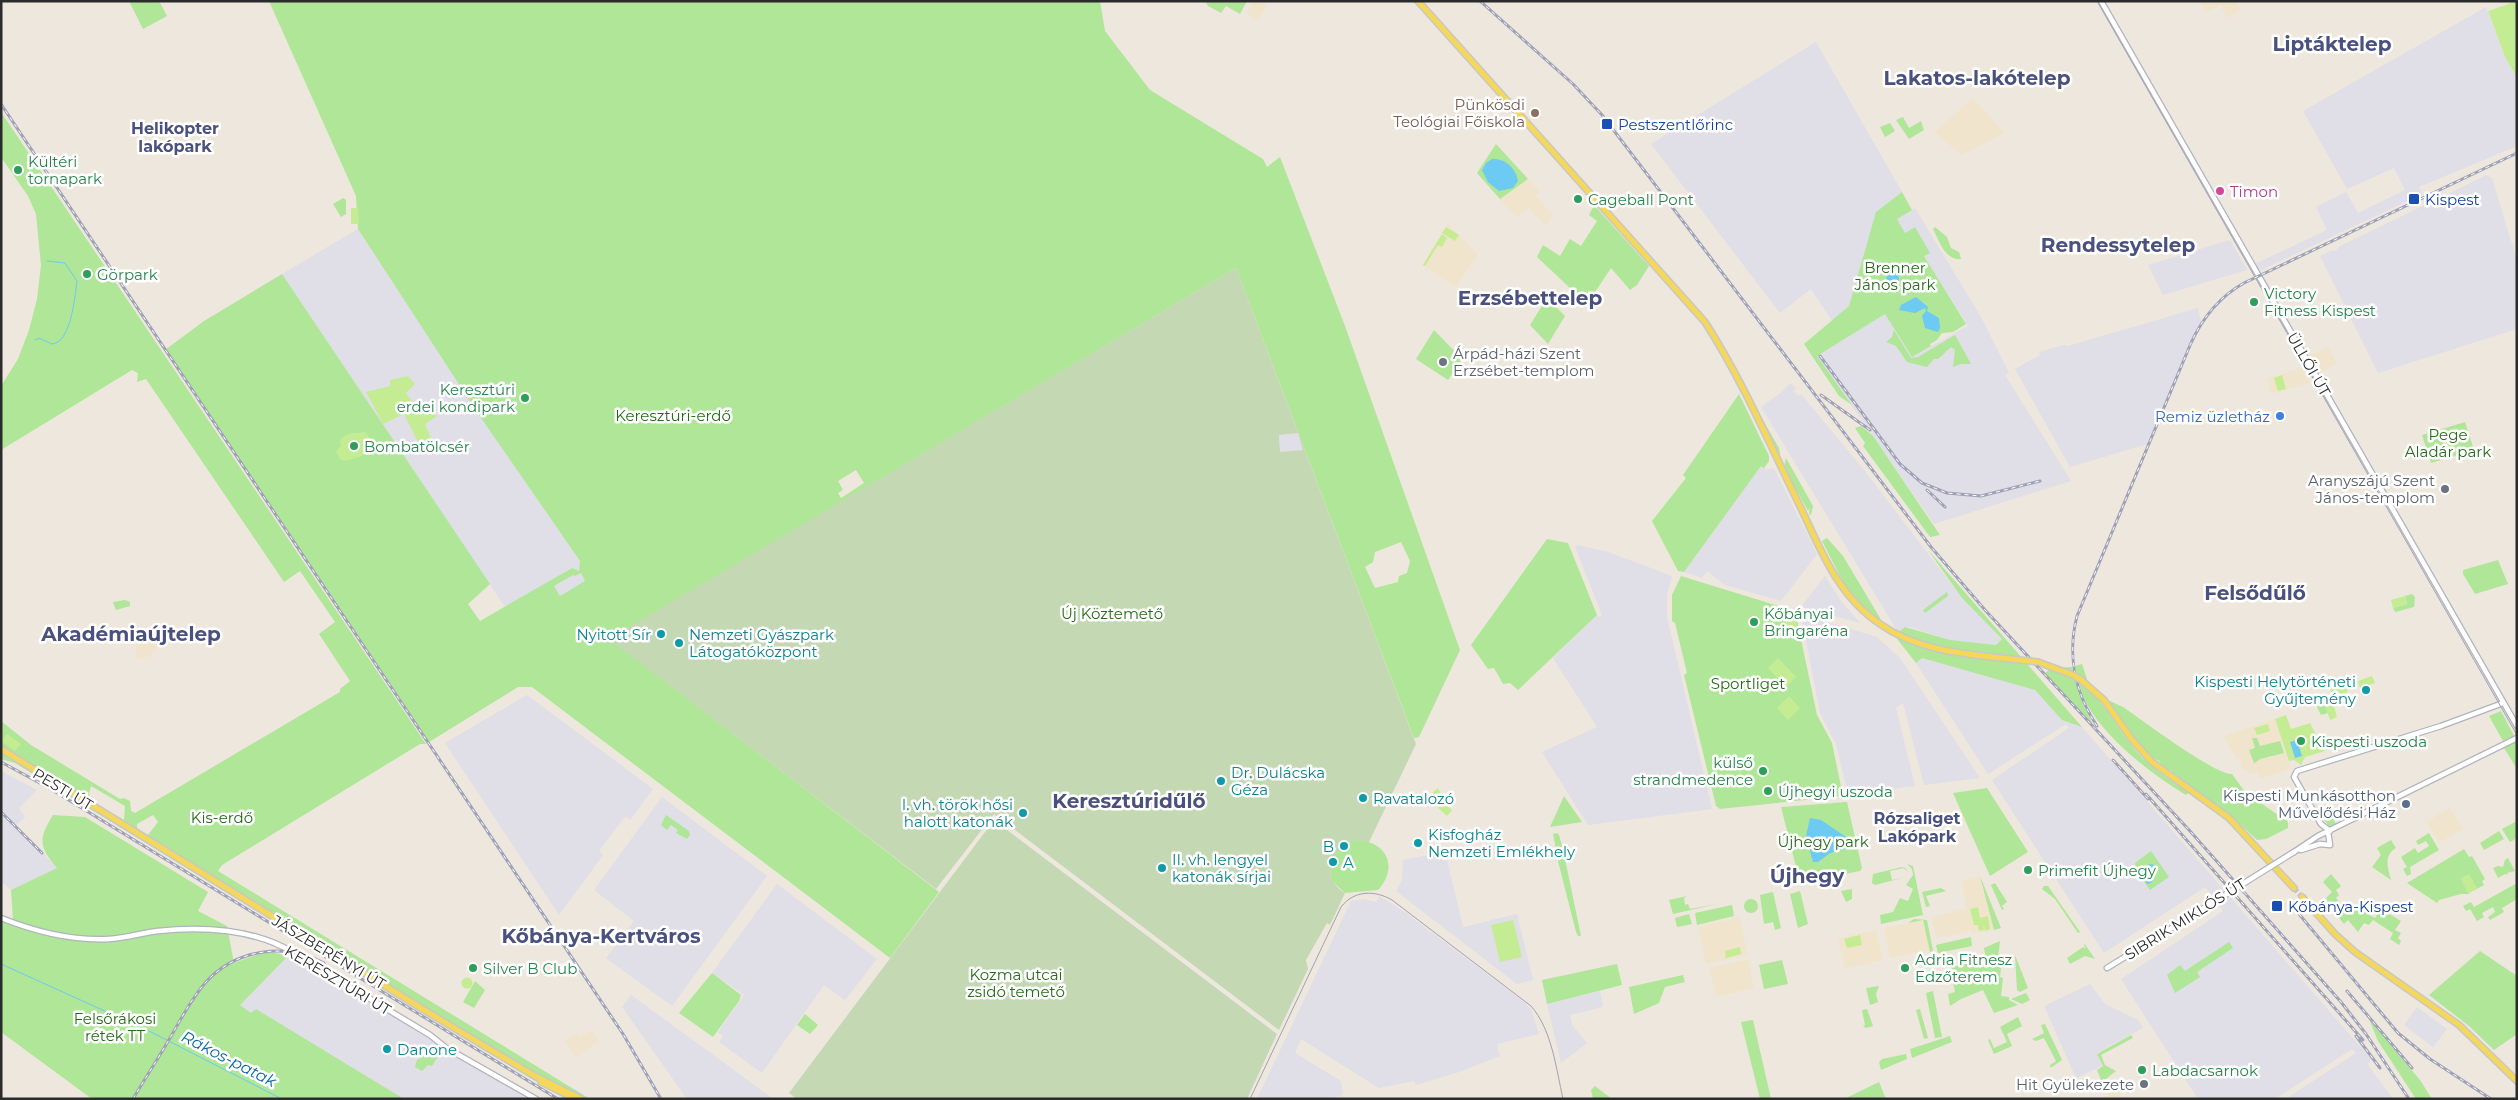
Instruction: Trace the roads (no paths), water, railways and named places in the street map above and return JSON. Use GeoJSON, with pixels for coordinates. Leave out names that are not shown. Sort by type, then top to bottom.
{"type":"FeatureCollection","features":[{"type":"Feature","properties":{"kind":"main road"},"geometry":{"type":"LineString","coordinates":[[1418,1],[1705,322],[1728,360],[1830,568],[1852,600],[1880,625],[1897,634],[1942,650],[2010,658],[2054,666],[2073,675],[2093,689],[2152,762],[2229,818],[2294,888]]}},
{"type":"Feature","properties":{"kind":"main road","name":"ÜLLŐI ÚT"},"geometry":{"type":"LineString","coordinates":[[2101,1],[2517,726]]}},
{"type":"Feature","properties":{"kind":"main road"},"geometry":{"type":"LineString","coordinates":[[2295,851],[2320,844],[2330,845],[2329,832],[2321,824],[2294,777],[2297,771],[2441,726],[2503,703]]}},
{"type":"Feature","properties":{"kind":"main road"},"geometry":{"type":"LineString","coordinates":[[2295,851],[2318,836],[2517,738]]}},
{"type":"Feature","properties":{"kind":"main road","name":"PESTI ÚT"},"geometry":{"type":"LineString","coordinates":[[1,749],[126,828]]}},
{"type":"Feature","properties":{"kind":"main road"},"geometry":{"type":"LineString","coordinates":[[2318,836],[2321,824]]}},
{"type":"Feature","properties":{"kind":"main road","name":"JÁSZBERÉNYI ÚT"},"geometry":{"type":"LineString","coordinates":[[126,828],[552,1088],[575,1099]]}},
{"type":"Feature","properties":{"kind":"main road","name":"SIBRIK MIKLÓS ÚT"},"geometry":{"type":"LineString","coordinates":[[2107,968],[2295,851]]}},
{"type":"Feature","properties":{"kind":"main road"},"geometry":{"type":"LineString","coordinates":[[2302,897],[2335,934],[2368,962],[2473,1036],[2517,1081]]}},
{"type":"Feature","properties":{"kind":"main road","name":"KERESZTÚRI ÚT"},"geometry":{"type":"LineString","coordinates":[[1,918],[36,931],[68,938],[109,939],[166,930],[204,929],[237,933],[270,942],[297,955],[422,1030],[445,1047],[536,1099]]}},
{"type":"Feature","properties":{"kind":"main road","name":"JÁSZBERÉNYI ÚT"},"geometry":{"type":"LineString","coordinates":[[533,1075],[581,1099]]}},
{"type":"Feature","properties":{"kind":"water"},"geometry":{"type":"Polygon","coordinates":[[[1492,159],[1505,162],[1515,172],[1518,181],[1513,188],[1499,191],[1488,182],[1482,170],[1486,163],[1492,159]]]}},
{"type":"Feature","properties":{"kind":"water"},"geometry":{"type":"Polygon","coordinates":[[[1895,268],[1899,271],[1899,286],[1894,287],[1886,279],[1889,269],[1895,268]]]}},
{"type":"Feature","properties":{"kind":"water"},"geometry":{"type":"Polygon","coordinates":[[[1916,297],[1928,307],[1927,311],[1939,318],[1940,328],[1938,332],[1925,328],[1922,316],[1926,311],[1925,308],[1915,313],[1899,310],[1901,305],[1916,297]]]}},
{"type":"Feature","properties":{"kind":"water"},"geometry":{"type":"Polygon","coordinates":[[[2297,740],[2302,756],[2295,758],[2290,742],[2297,740]]]}},
{"type":"Feature","properties":{"kind":"water"},"geometry":{"type":"Polygon","coordinates":[[[1810,818],[1821,820],[1846,837],[1845,849],[1830,853],[1818,862],[1813,862],[1806,836],[1810,818]]]}},
{"type":"Feature","properties":{"kind":"water"},"geometry":{"type":"Polygon","coordinates":[[[2149,864],[2155,865],[2152,873],[2155,877],[2151,883],[2147,884],[2143,873],[2149,864]]]}},
{"type":"Feature","properties":{"kind":"waterway"},"geometry":{"type":"LineString","coordinates":[[35,340],[39,338],[52,344],[58,342],[64,336],[71,318],[75,297],[77,281],[65,263],[47,261]]}},
{"type":"Feature","properties":{"kind":"waterway","name":"Rákos-patak"},"geometry":{"type":"LineString","coordinates":[[1,964],[151,1032],[282,1099]]}},
{"type":"Feature","properties":{"kind":"tunnel"},"geometry":{"type":"LineString","coordinates":[[2294,888],[2302,897]]}},
{"type":"Feature","properties":{"kind":"tram line"},"geometry":{"type":"LineString","coordinates":[[2097,1],[2517,735]]}},
{"type":"Feature","properties":{"kind":"tram line"},"geometry":{"type":"LineString","coordinates":[[1250,1099],[1341,907],[1352,897],[1365,893],[1379,894],[1392,900],[1531,1006],[1544,1026],[1549,1038],[1563,1099]]}},
{"type":"Feature","properties":{"kind":"railway"},"geometry":{"type":"LineString","coordinates":[[1480,1],[1573,84],[1602,115],[1931,547],[1985,610],[2190,831],[2341,1002],[2366,1034],[2409,1099]]}},
{"type":"Feature","properties":{"kind":"railway"},"geometry":{"type":"LineString","coordinates":[[1,104],[623,1034],[661,1099]]}},
{"type":"Feature","properties":{"kind":"railway"},"geometry":{"type":"LineString","coordinates":[[2097,726],[2083,700],[2075,673],[2073,645],[2077,616],[2191,343],[2206,316],[2219,301],[2244,283],[2517,153]]}},
{"type":"Feature","properties":{"kind":"railway"},"geometry":{"type":"LineString","coordinates":[[1820,356],[1900,464],[1922,483],[1947,493],[1981,496],[2040,481]]}},
{"type":"Feature","properties":{"kind":"railway"},"geometry":{"type":"LineString","coordinates":[[1821,395],[1870,430]]}},
{"type":"Feature","properties":{"kind":"railway"},"geometry":{"type":"LineString","coordinates":[[1927,490],[1945,507]]}},
{"type":"Feature","properties":{"kind":"railway"},"geometry":{"type":"LineString","coordinates":[[2113,760],[2148,799]]}},
{"type":"Feature","properties":{"kind":"railway"},"geometry":{"type":"LineString","coordinates":[[1,762],[49,788],[558,1099]]}},
{"type":"Feature","properties":{"kind":"railway"},"geometry":{"type":"LineString","coordinates":[[2146,794],[2363,1040]]}},
{"type":"Feature","properties":{"kind":"railway"},"geometry":{"type":"LineString","coordinates":[[1,812],[42,853]]}},
{"type":"Feature","properties":{"kind":"railway"},"geometry":{"type":"LineString","coordinates":[[2299,914],[2398,1033],[2430,1059],[2491,1099]]}},
{"type":"Feature","properties":{"kind":"railway"},"geometry":{"type":"LineString","coordinates":[[133,1099],[195,996],[218,971],[232,962],[262,952],[294,952],[324,963]]}},
{"type":"Feature","properties":{"kind":"railway"},"geometry":{"type":"LineString","coordinates":[[2347,991],[2412,1068]]}},
{"type":"Feature","properties":{"kind":"railway"},"geometry":{"type":"LineString","coordinates":[[2356,1036],[2380,1068]]}},
{"type":"Feature","properties":{"kind":"place","name":"Pünkösdi Teológiai Főiskola"},"geometry":{"type":"Point","coordinates":[1535,113]}},
{"type":"Feature","properties":{"kind":"place","name":"Pestszentlőrinc"},"geometry":{"type":"Point","coordinates":[1607,124]}},
{"type":"Feature","properties":{"kind":"place","name":"Kültéri tornapark"},"geometry":{"type":"Point","coordinates":[18,170]}},
{"type":"Feature","properties":{"kind":"place","name":"Timon"},"geometry":{"type":"Point","coordinates":[2220,191]}},
{"type":"Feature","properties":{"kind":"place","name":"Cageball Pont"},"geometry":{"type":"Point","coordinates":[1578,199]}},
{"type":"Feature","properties":{"kind":"place","name":"Kispest"},"geometry":{"type":"Point","coordinates":[2414,199]}},
{"type":"Feature","properties":{"kind":"place","name":"Görpark"},"geometry":{"type":"Point","coordinates":[87,274]}},
{"type":"Feature","properties":{"kind":"place","name":"Victory Fitness Kispest"},"geometry":{"type":"Point","coordinates":[2254,302]}},
{"type":"Feature","properties":{"kind":"place","name":"Árpád-házi Szent Erzsébet-templom"},"geometry":{"type":"Point","coordinates":[1443,362]}},
{"type":"Feature","properties":{"kind":"place","name":"Keresztúri erdei kondipark"},"geometry":{"type":"Point","coordinates":[525,398]}},
{"type":"Feature","properties":{"kind":"place","name":"Remiz üzletház"},"geometry":{"type":"Point","coordinates":[2280,416]}},
{"type":"Feature","properties":{"kind":"place","name":"Bombatölcsér"},"geometry":{"type":"Point","coordinates":[354,446]}},
{"type":"Feature","properties":{"kind":"place","name":"Aranyszájú Szent János-templom"},"geometry":{"type":"Point","coordinates":[2445,489]}},
{"type":"Feature","properties":{"kind":"place","name":"Kőbányai Bringaréna"},"geometry":{"type":"Point","coordinates":[1754,622]}},
{"type":"Feature","properties":{"kind":"place","name":"Nyitott Sír"},"geometry":{"type":"Point","coordinates":[661,634]}},
{"type":"Feature","properties":{"kind":"place","name":"Nemzeti Gyászpark Látogatóközpont"},"geometry":{"type":"Point","coordinates":[679,643]}},
{"type":"Feature","properties":{"kind":"place","name":"Kispesti Helytörténeti Gyűjtemény"},"geometry":{"type":"Point","coordinates":[2366,690]}},
{"type":"Feature","properties":{"kind":"place","name":"Kispesti uszoda"},"geometry":{"type":"Point","coordinates":[2301,741]}},
{"type":"Feature","properties":{"kind":"place","name":"külső strandmedence"},"geometry":{"type":"Point","coordinates":[1763,771]}},
{"type":"Feature","properties":{"kind":"place","name":"Dr. Dulácska Géza"},"geometry":{"type":"Point","coordinates":[1221,781]}},
{"type":"Feature","properties":{"kind":"place","name":"Újhegyi uszoda"},"geometry":{"type":"Point","coordinates":[1768,791]}},
{"type":"Feature","properties":{"kind":"place","name":"Ravatalozó"},"geometry":{"type":"Point","coordinates":[1363,798]}},
{"type":"Feature","properties":{"kind":"place","name":"Kispesti Munkásotthon Művelődési Ház"},"geometry":{"type":"Point","coordinates":[2406,804]}},
{"type":"Feature","properties":{"kind":"place","name":"I. vh. török hősi halott katonák"},"geometry":{"type":"Point","coordinates":[1023,813]}},
{"type":"Feature","properties":{"kind":"place","name":"Kisfogház Nemzeti Emlékhely"},"geometry":{"type":"Point","coordinates":[1418,843]}},
{"type":"Feature","properties":{"kind":"place","name":"B"},"geometry":{"type":"Point","coordinates":[1344,846]}},
{"type":"Feature","properties":{"kind":"place","name":"A"},"geometry":{"type":"Point","coordinates":[1333,862]}},
{"type":"Feature","properties":{"kind":"place","name":"II. vh. lengyel katonák sírjai"},"geometry":{"type":"Point","coordinates":[1162,868]}},
{"type":"Feature","properties":{"kind":"place","name":"Primefit Újhegy"},"geometry":{"type":"Point","coordinates":[2028,870]}},
{"type":"Feature","properties":{"kind":"place","name":"Kőbánya-Kispest"},"geometry":{"type":"Point","coordinates":[2277,906]}},
{"type":"Feature","properties":{"kind":"place","name":"Silver B Club"},"geometry":{"type":"Point","coordinates":[473,968]}},
{"type":"Feature","properties":{"kind":"place","name":"Adria Fitnesz Edzőterem"},"geometry":{"type":"Point","coordinates":[1905,968]}},
{"type":"Feature","properties":{"kind":"place","name":"Danone"},"geometry":{"type":"Point","coordinates":[387,1049]}},
{"type":"Feature","properties":{"kind":"place","name":"Labdacsarnok"},"geometry":{"type":"Point","coordinates":[2142,1070]}},
{"type":"Feature","properties":{"kind":"place","name":"Hit Gyülekezete"},"geometry":{"type":"Point","coordinates":[2144,1084]}},
{"type":"Feature","properties":{"kind":"district","name":"Liptáktelep"},"geometry":{"type":"Point","coordinates":[2332,44]}},
{"type":"Feature","properties":{"kind":"district","name":"Lakatos-lakótelep"},"geometry":{"type":"Point","coordinates":[1977,78]}},
{"type":"Feature","properties":{"kind":"district","name":"Helikopter lakópark"},"geometry":{"type":"Point","coordinates":[175,137]}},
{"type":"Feature","properties":{"kind":"district","name":"Rendessytelep"},"geometry":{"type":"Point","coordinates":[2118,245]}},
{"type":"Feature","properties":{"kind":"district","name":"Erzsébettelep"},"geometry":{"type":"Point","coordinates":[1530,298]}},
{"type":"Feature","properties":{"kind":"district","name":"Felsődűlő"},"geometry":{"type":"Point","coordinates":[2255,593]}},
{"type":"Feature","properties":{"kind":"district","name":"Akadémiaújtelep"},"geometry":{"type":"Point","coordinates":[131,634]}},
{"type":"Feature","properties":{"kind":"district","name":"Keresztúridűlő"},"geometry":{"type":"Point","coordinates":[1129,801]}},
{"type":"Feature","properties":{"kind":"district","name":"Rózsaliget Lakópark"},"geometry":{"type":"Point","coordinates":[1917,827]}},
{"type":"Feature","properties":{"kind":"district","name":"Újhegy"},"geometry":{"type":"Point","coordinates":[1807,876]}},
{"type":"Feature","properties":{"kind":"district","name":"Kőbánya-Kertváros"},"geometry":{"type":"Point","coordinates":[601,936]}},
{"type":"Feature","properties":{"kind":"park label","name":"Brenner János park"},"geometry":{"type":"Point","coordinates":[1895,276]}},
{"type":"Feature","properties":{"kind":"park label","name":"Keresztúri-erdő"},"geometry":{"type":"Point","coordinates":[673,415]}},
{"type":"Feature","properties":{"kind":"park label","name":"Pege Aladár park"},"geometry":{"type":"Point","coordinates":[2448,442]}},
{"type":"Feature","properties":{"kind":"park label","name":"Új Köztemető"},"geometry":{"type":"Point","coordinates":[1112,613]}},
{"type":"Feature","properties":{"kind":"park label","name":"Sportliget"},"geometry":{"type":"Point","coordinates":[1748,683]}},
{"type":"Feature","properties":{"kind":"park label","name":"Kis-erdő"},"geometry":{"type":"Point","coordinates":[222,817]}},
{"type":"Feature","properties":{"kind":"park label","name":"Újhegy park"},"geometry":{"type":"Point","coordinates":[1823,841]}},
{"type":"Feature","properties":{"kind":"park label","name":"Kozma utcai zsidó temető"},"geometry":{"type":"Point","coordinates":[1016,982]}},
{"type":"Feature","properties":{"kind":"park label","name":"Felsőrákosi rétek TT"},"geometry":{"type":"Point","coordinates":[115,1026]}}]}
